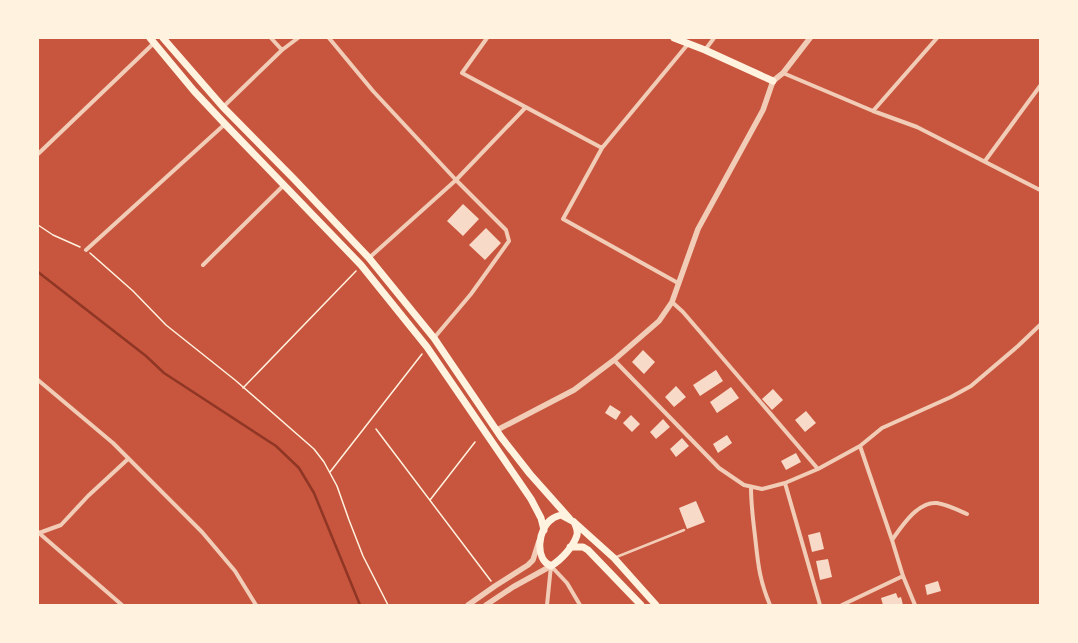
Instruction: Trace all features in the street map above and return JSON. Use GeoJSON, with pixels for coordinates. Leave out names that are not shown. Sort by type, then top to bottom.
{"type":"FeatureCollection","features":[{"type":"Feature","properties":{"kind":"main road"},"geometry":{"type":"LineString","coordinates":[[163,38],[223,107],[369,258],[434,338],[497,430],[530,474],[572,521],[614,558],[656,605]]}},
{"type":"Feature","properties":{"kind":"main road"},"geometry":{"type":"LineString","coordinates":[[674,38],[705,50],[773,81]]}},
{"type":"Feature","properties":{"kind":"main road"},"geometry":{"type":"LineString","coordinates":[[152,40],[225,124],[361,265],[427,347],[531,499],[541,518],[544,530]]}},
{"type":"Feature","properties":{"kind":"main road"},"geometry":{"type":"LineString","coordinates":[[561,515],[572,521],[577,530],[577,535],[560,561],[551,566],[547,565],[541,554],[540,537],[546,525],[551,519],[561,515]]}},
{"type":"Feature","properties":{"kind":"main road"},"geometry":{"type":"LineString","coordinates":[[570,547],[583,547],[588,550],[641,605]]}},
{"type":"Feature","properties":{"kind":"street"},"geometry":{"type":"LineString","coordinates":[[271,38],[282,50]]}},
{"type":"Feature","properties":{"kind":"street"},"geometry":{"type":"LineString","coordinates":[[223,107],[282,50],[298,38]]}},
{"type":"Feature","properties":{"kind":"street"},"geometry":{"type":"LineString","coordinates":[[329,38],[373,91],[456,180],[506,230],[509,241],[471,294],[434,338]]}},
{"type":"Feature","properties":{"kind":"street"},"geometry":{"type":"LineString","coordinates":[[487,38],[462,73],[602,148]]}},
{"type":"Feature","properties":{"kind":"street"},"geometry":{"type":"LineString","coordinates":[[705,50],[714,38]]}},
{"type":"Feature","properties":{"kind":"street"},"geometry":{"type":"LineString","coordinates":[[497,430],[574,390],[614,360],[659,321],[672,302],[698,229],[764,110],[773,81],[784,73],[810,38]]}},
{"type":"Feature","properties":{"kind":"street"},"geometry":{"type":"LineString","coordinates":[[873,111],[937,38]]}},
{"type":"Feature","properties":{"kind":"street"},"geometry":{"type":"LineString","coordinates":[[38,154],[152,40]]}},
{"type":"Feature","properties":{"kind":"street"},"geometry":{"type":"LineString","coordinates":[[678,283],[563,219],[602,148],[688,44]]}},
{"type":"Feature","properties":{"kind":"street"},"geometry":{"type":"LineString","coordinates":[[784,73],[873,111],[917,127],[1040,190]]}},
{"type":"Feature","properties":{"kind":"street"},"geometry":{"type":"LineString","coordinates":[[985,161],[1040,86]]}},
{"type":"Feature","properties":{"kind":"street"},"geometry":{"type":"LineString","coordinates":[[369,258],[456,180],[526,107]]}},
{"type":"Feature","properties":{"kind":"street"},"geometry":{"type":"LineString","coordinates":[[86,250],[225,124]]}},
{"type":"Feature","properties":{"kind":"street"},"geometry":{"type":"LineString","coordinates":[[204,265],[284,185]]}},
{"type":"Feature","properties":{"kind":"street"},"geometry":{"type":"LineString","coordinates":[[672,302],[683,312],[818,469]]}},
{"type":"Feature","properties":{"kind":"street"},"geometry":{"type":"LineString","coordinates":[[614,360],[712,462],[731,478],[751,487],[762,489],[786,483],[818,469],[860,446],[882,428],[951,397],[971,386],[1040,325]]}},
{"type":"Feature","properties":{"kind":"street"},"geometry":{"type":"LineString","coordinates":[[38,380],[113,443],[202,532],[235,571],[255,604]]}},
{"type":"Feature","properties":{"kind":"street"},"geometry":{"type":"LineString","coordinates":[[860,446],[903,576],[915,605]]}},
{"type":"Feature","properties":{"kind":"street"},"geometry":{"type":"LineString","coordinates":[[39,532],[61,526],[88,496],[128,459]]}},
{"type":"Feature","properties":{"kind":"street"},"geometry":{"type":"LineString","coordinates":[[786,483],[820,605]]}},
{"type":"Feature","properties":{"kind":"street"},"geometry":{"type":"LineString","coordinates":[[751,487],[751,504],[758,568],[763,589],[770,605]]}},
{"type":"Feature","properties":{"kind":"street"},"geometry":{"type":"LineString","coordinates":[[892,540],[909,516],[924,506],[936,503],[951,507],[967,514]]}},
{"type":"Feature","properties":{"kind":"street"},"geometry":{"type":"LineString","coordinates":[[39,532],[122,605]]}},
{"type":"Feature","properties":{"kind":"street"},"geometry":{"type":"LineString","coordinates":[[468,605],[528,565],[532,560],[540,537]]}},
{"type":"Feature","properties":{"kind":"street"},"geometry":{"type":"LineString","coordinates":[[486,605],[513,587],[551,566]]}},
{"type":"Feature","properties":{"kind":"street"},"geometry":{"type":"LineString","coordinates":[[547,605],[551,566]]}},
{"type":"Feature","properties":{"kind":"street"},"geometry":{"type":"LineString","coordinates":[[551,566],[567,583],[580,605]]}},
{"type":"Feature","properties":{"kind":"street"},"geometry":{"type":"LineString","coordinates":[[842,605],[903,576]]}},
{"type":"Feature","properties":{"kind":"lane"},"geometry":{"type":"LineString","coordinates":[[614,558],[684,530]]}},
{"type":"Feature","properties":{"kind":"path"},"geometry":{"type":"LineString","coordinates":[[38,225],[53,235],[86,250],[133,291],[166,325],[243,388],[314,450],[330,472],[364,556],[388,605]]}},
{"type":"Feature","properties":{"kind":"path"},"geometry":{"type":"LineString","coordinates":[[243,388],[361,265]]}},
{"type":"Feature","properties":{"kind":"path"},"geometry":{"type":"LineString","coordinates":[[330,472],[427,347]]}},
{"type":"Feature","properties":{"kind":"path"},"geometry":{"type":"LineString","coordinates":[[376,429],[495,586]]}},
{"type":"Feature","properties":{"kind":"path"},"geometry":{"type":"LineString","coordinates":[[430,500],[475,442]]}},
{"type":"Feature","properties":{"kind":"building"},"geometry":{"type":"Polygon","coordinates":[[[463,204],[479,219],[463,236],[447,221],[463,204]]]}},
{"type":"Feature","properties":{"kind":"building"},"geometry":{"type":"Polygon","coordinates":[[[486,228],[501,243],[485,260],[469,245],[486,228]]]}},
{"type":"Feature","properties":{"kind":"building"},"geometry":{"type":"Polygon","coordinates":[[[643,350],[655,362],[644,374],[632,362],[643,350]]]}},
{"type":"Feature","properties":{"kind":"building"},"geometry":{"type":"Polygon","coordinates":[[[716,370],[723,381],[700,396],[693,385],[716,370]]]}},
{"type":"Feature","properties":{"kind":"building"},"geometry":{"type":"Polygon","coordinates":[[[676,386],[686,397],[674,407],[665,397],[676,386]]]}},
{"type":"Feature","properties":{"kind":"building"},"geometry":{"type":"Polygon","coordinates":[[[731,387],[739,398],[717,413],[710,402],[731,387]]]}},
{"type":"Feature","properties":{"kind":"building"},"geometry":{"type":"Polygon","coordinates":[[[773,389],[783,400],[772,410],[762,399],[773,389]]]}},
{"type":"Feature","properties":{"kind":"building"},"geometry":{"type":"Polygon","coordinates":[[[610,405],[621,412],[616,420],[605,413],[610,405]]]}},
{"type":"Feature","properties":{"kind":"building"},"geometry":{"type":"Polygon","coordinates":[[[806,411],[816,423],[805,432],[795,420],[806,411]]]}},
{"type":"Feature","properties":{"kind":"building"},"geometry":{"type":"Polygon","coordinates":[[[631,415],[640,424],[632,432],[623,423],[631,415]]]}},
{"type":"Feature","properties":{"kind":"building"},"geometry":{"type":"Polygon","coordinates":[[[663,419],[670,427],[656,439],[650,432],[663,419]]]}},
{"type":"Feature","properties":{"kind":"building"},"geometry":{"type":"Polygon","coordinates":[[[727,435],[732,443],[718,453],[713,444],[727,435]]]}},
{"type":"Feature","properties":{"kind":"building"},"geometry":{"type":"Polygon","coordinates":[[[682,438],[689,446],[676,457],[670,449],[682,438]]]}},
{"type":"Feature","properties":{"kind":"building"},"geometry":{"type":"Polygon","coordinates":[[[796,453],[801,462],[786,470],[781,461],[796,453]]]}},
{"type":"Feature","properties":{"kind":"building"},"geometry":{"type":"Polygon","coordinates":[[[696,501],[705,522],[687,529],[679,508],[696,501]]]}},
{"type":"Feature","properties":{"kind":"building"},"geometry":{"type":"Polygon","coordinates":[[[820,532],[824,549],[812,552],[808,535],[820,532]]]}},
{"type":"Feature","properties":{"kind":"building"},"geometry":{"type":"Polygon","coordinates":[[[828,559],[832,577],[820,580],[816,561],[828,559]]]}},
{"type":"Feature","properties":{"kind":"building"},"geometry":{"type":"Polygon","coordinates":[[[938,581],[941,591],[927,595],[925,585],[938,581]]]}},
{"type":"Feature","properties":{"kind":"building"},"geometry":{"type":"Polygon","coordinates":[[[896,593],[898,598],[901,597],[903,605],[883,605],[881,598],[896,593]]]}},
{"type":"Feature","properties":{"kind":"waterway"},"geometry":{"type":"LineString","coordinates":[[38,272],[146,356],[164,373],[276,446],[299,468],[314,493],[360,605]]}}]}
